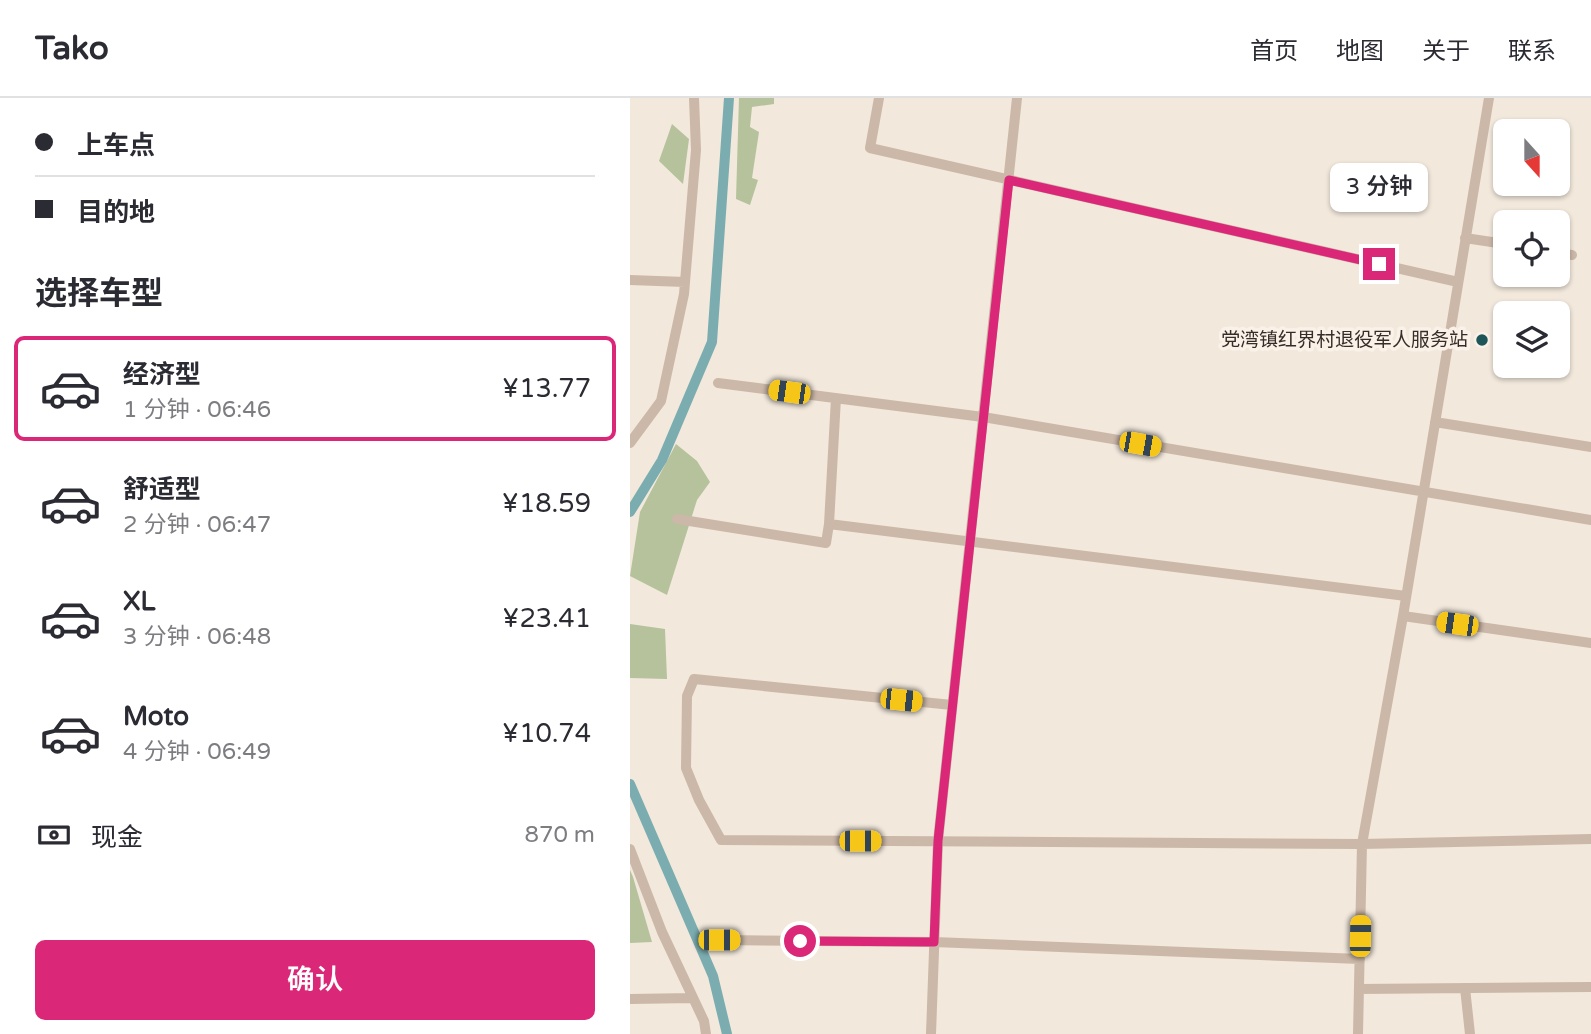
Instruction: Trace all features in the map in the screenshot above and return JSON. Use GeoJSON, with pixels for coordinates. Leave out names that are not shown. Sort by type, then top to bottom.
{"type":"FeatureCollection","features":[{"type":"Feature","properties":{"kind":"street"},"geometry":{"type":"LineString","coordinates":[[630,443],[661,401],[685,282],[696,150],[694,98]]}},
{"type":"Feature","properties":{"kind":"street"},"geometry":{"type":"LineString","coordinates":[[879,98],[870,148],[1458,282]]}},
{"type":"Feature","properties":{"kind":"street"},"geometry":{"type":"LineString","coordinates":[[931,1034],[938,841],[1017,98]]}},
{"type":"Feature","properties":{"kind":"street"},"geometry":{"type":"LineString","coordinates":[[1358,1034],[1362,844],[1403,616],[1489,98]]}},
{"type":"Feature","properties":{"kind":"street"},"geometry":{"type":"LineString","coordinates":[[1465,238],[1493,242]]}},
{"type":"Feature","properties":{"kind":"street"},"geometry":{"type":"LineString","coordinates":[[630,281],[685,282]]}},
{"type":"Feature","properties":{"kind":"street"},"geometry":{"type":"LineString","coordinates":[[718,383],[983,417],[1591,520]]}},
{"type":"Feature","properties":{"kind":"street"},"geometry":{"type":"LineString","coordinates":[[677,519],[826,543],[836,398]]}},
{"type":"Feature","properties":{"kind":"street"},"geometry":{"type":"LineString","coordinates":[[1435,422],[1591,447]]}},
{"type":"Feature","properties":{"kind":"street"},"geometry":{"type":"LineString","coordinates":[[829,524],[1406,596]]}},
{"type":"Feature","properties":{"kind":"street"},"geometry":{"type":"LineString","coordinates":[[1403,616],[1591,643]]}},
{"type":"Feature","properties":{"kind":"street"},"geometry":{"type":"LineString","coordinates":[[952,705],[694,679],[687,696],[686,768],[699,800],[721,840],[1362,844],[1591,839]]}},
{"type":"Feature","properties":{"kind":"street"},"geometry":{"type":"LineString","coordinates":[[630,849],[662,932],[704,1020],[706,1034]]}},
{"type":"Feature","properties":{"kind":"street"},"geometry":{"type":"LineString","coordinates":[[719,940],[934,942],[1360,959]]}},
{"type":"Feature","properties":{"kind":"street"},"geometry":{"type":"LineString","coordinates":[[1359,989],[1591,987]]}},
{"type":"Feature","properties":{"kind":"street"},"geometry":{"type":"LineString","coordinates":[[1465,988],[1470,1034]]}},
{"type":"Feature","properties":{"kind":"street"},"geometry":{"type":"LineString","coordinates":[[630,999],[693,998]]}},
{"type":"Feature","properties":{"kind":"green space"},"geometry":{"type":"Polygon","coordinates":[[[739,98],[774,98],[774,104],[752,107],[750,127],[759,132],[752,178],[758,180],[750,205],[736,199],[739,98]]]}},
{"type":"Feature","properties":{"kind":"green space"},"geometry":{"type":"Polygon","coordinates":[[[672,124],[689,139],[683,184],[659,161],[672,124]]]}},
{"type":"Feature","properties":{"kind":"green space"},"geometry":{"type":"Polygon","coordinates":[[[676,444],[697,461],[710,482],[697,500],[667,595],[630,576],[640,512],[676,444]]]}},
{"type":"Feature","properties":{"kind":"green space"},"geometry":{"type":"Polygon","coordinates":[[[630,624],[665,629],[667,679],[630,678],[630,624]]]}},
{"type":"Feature","properties":{"kind":"green space"},"geometry":{"type":"Polygon","coordinates":[[[630,870],[633,877],[652,942],[630,943],[630,870]]]}},
{"type":"Feature","properties":{"kind":"waterway"},"geometry":{"type":"LineString","coordinates":[[630,512],[662,460],[712,342],[729,98]]}},
{"type":"Feature","properties":{"kind":"waterway"},"geometry":{"type":"LineString","coordinates":[[630,784],[713,976],[727,1034]]}},
{"type":"Feature","properties":{"kind":"place","name":"党湾镇红界村退役军人服务站"},"geometry":{"type":"Point","coordinates":[1482,340]}},
{"type":"Feature","properties":{"kind":"route"},"geometry":{"type":"LineString","coordinates":[[800,941],[934,942],[938,841],[1009,180],[1379,264]]}}]}
